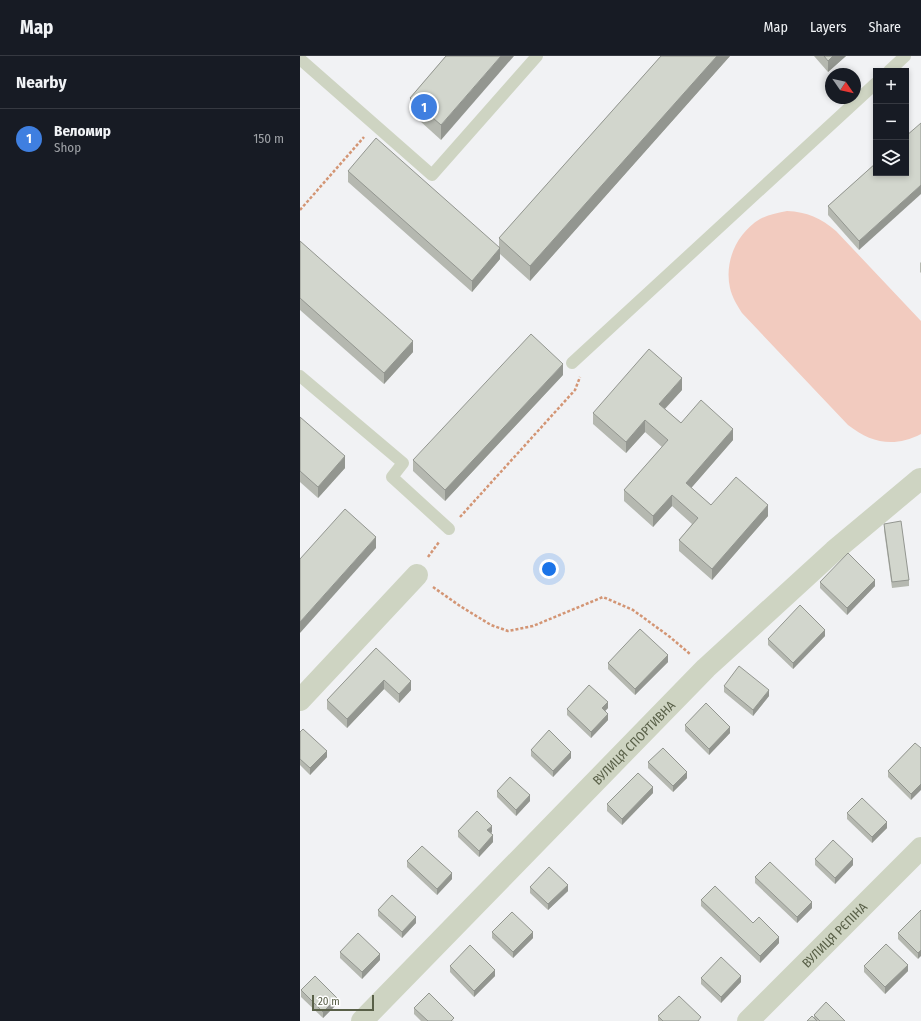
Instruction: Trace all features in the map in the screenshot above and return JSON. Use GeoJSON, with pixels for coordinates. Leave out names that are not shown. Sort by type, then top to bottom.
{"type":"FeatureCollection","features":[{"type":"Feature","properties":{"kind":"street","name":"ВУЛИЦЯ СПОРТИВНА"},"geometry":{"type":"LineString","coordinates":[[362,1021],[706,668],[834,551],[920,479]]}},
{"type":"Feature","properties":{"kind":"street"},"geometry":{"type":"LineString","coordinates":[[300,700],[417,576]]}},
{"type":"Feature","properties":{"kind":"street","name":"ВУЛИЦЯ РЄПІНА"},"geometry":{"type":"LineString","coordinates":[[748,1021],[921,848]]}},
{"type":"Feature","properties":{"kind":"lane"},"geometry":{"type":"LineString","coordinates":[[300,59],[432,175],[537,56]]}},
{"type":"Feature","properties":{"kind":"lane"},"geometry":{"type":"LineString","coordinates":[[892,68],[905,56]]}},
{"type":"Feature","properties":{"kind":"lane"},"geometry":{"type":"LineString","coordinates":[[572,363],[873,86]]}},
{"type":"Feature","properties":{"kind":"lane"},"geometry":{"type":"LineString","coordinates":[[300,376],[403,463],[392,477],[449,530]]}},
{"type":"Feature","properties":{"kind":"path"},"geometry":{"type":"LineString","coordinates":[[300,210],[375,125]]}},
{"type":"Feature","properties":{"kind":"path"},"geometry":{"type":"LineString","coordinates":[[592,344],[575,390],[432,550],[417,576],[460,606],[491,625],[508,631],[533,626],[603,598],[633,610],[706,668]]}},
{"type":"Feature","properties":{"kind":"shaded area"},"geometry":{"type":"Polygon","coordinates":[[[787,211],[813,216],[836,231],[921,321],[921,434],[901,441],[883,442],[865,436],[848,425],[738,307],[733,298],[729,278],[729,268],[734,249],[745,232],[760,219],[787,211]]]}},
{"type":"Feature","properties":{"kind":"building"},"geometry":{"type":"Polygon","coordinates":[[[446,56],[501,56],[441,125],[410,98],[446,56]]]}},
{"type":"Feature","properties":{"kind":"building"},"geometry":{"type":"Polygon","coordinates":[[[661,56],[717,56],[530,266],[499,238],[661,56]]]}},
{"type":"Feature","properties":{"kind":"building"},"geometry":{"type":"Polygon","coordinates":[[[824,56],[833,56],[828,61],[824,56]]]}},
{"type":"Feature","properties":{"kind":"building"},"geometry":{"type":"Polygon","coordinates":[[[921,123],[921,185],[859,241],[828,206],[873,166],[873,176],[909,176],[909,133],[921,123]]]}},
{"type":"Feature","properties":{"kind":"building"},"geometry":{"type":"Polygon","coordinates":[[[376,138],[500,248],[472,281],[348,171],[376,138]]]}},
{"type":"Feature","properties":{"kind":"building"},"geometry":{"type":"Polygon","coordinates":[[[300,241],[413,341],[384,373],[300,298],[300,241]]]}},
{"type":"Feature","properties":{"kind":"building"},"geometry":{"type":"Polygon","coordinates":[[[531,334],[563,364],[445,490],[413,460],[531,334]]]}},
{"type":"Feature","properties":{"kind":"building"},"geometry":{"type":"Polygon","coordinates":[[[649,349],[682,378],[659,404],[681,423],[701,400],[733,429],[686,483],[711,505],[736,477],[768,505],[712,569],[679,540],[698,518],[672,495],[653,516],[624,490],[668,440],[645,420],[626,442],[593,413],[649,349]]]}},
{"type":"Feature","properties":{"kind":"building"},"geometry":{"type":"Polygon","coordinates":[[[300,417],[345,456],[318,487],[300,471],[300,417]]]}},
{"type":"Feature","properties":{"kind":"building"},"geometry":{"type":"Polygon","coordinates":[[[345,509],[376,537],[300,622],[300,559],[345,509]]]}},
{"type":"Feature","properties":{"kind":"building"},"geometry":{"type":"Polygon","coordinates":[[[901,521],[909,580],[892,582],[884,524],[901,521]]]}},
{"type":"Feature","properties":{"kind":"building"},"geometry":{"type":"Polygon","coordinates":[[[848,553],[875,580],[847,608],[820,582],[848,553]]]}},
{"type":"Feature","properties":{"kind":"building"},"geometry":{"type":"Polygon","coordinates":[[[800,605],[825,630],[793,663],[768,639],[800,605]]]}},
{"type":"Feature","properties":{"kind":"building"},"geometry":{"type":"Polygon","coordinates":[[[640,629],[668,655],[635,689],[608,663],[640,629]]]}},
{"type":"Feature","properties":{"kind":"building"},"geometry":{"type":"Polygon","coordinates":[[[376,648],[411,681],[399,694],[384,680],[347,719],[327,700],[376,648]]]}},
{"type":"Feature","properties":{"kind":"building"},"geometry":{"type":"Polygon","coordinates":[[[739,666],[769,690],[753,710],[724,686],[739,666]]]}},
{"type":"Feature","properties":{"kind":"building"},"geometry":{"type":"Polygon","coordinates":[[[589,685],[608,702],[602,708],[608,714],[591,732],[567,709],[589,685]]]}},
{"type":"Feature","properties":{"kind":"building"},"geometry":{"type":"Polygon","coordinates":[[[706,703],[730,727],[709,749],[685,725],[706,703]]]}},
{"type":"Feature","properties":{"kind":"building"},"geometry":{"type":"Polygon","coordinates":[[[303,729],[327,751],[310,768],[300,759],[300,732],[303,729]]]}},
{"type":"Feature","properties":{"kind":"building"},"geometry":{"type":"Polygon","coordinates":[[[549,730],[571,752],[553,771],[531,750],[549,730]]]}},
{"type":"Feature","properties":{"kind":"building"},"geometry":{"type":"Polygon","coordinates":[[[915,743],[921,748],[921,784],[911,794],[888,771],[915,743]]]}},
{"type":"Feature","properties":{"kind":"building"},"geometry":{"type":"Polygon","coordinates":[[[663,748],[687,772],[673,786],[648,762],[663,748]]]}},
{"type":"Feature","properties":{"kind":"building"},"geometry":{"type":"Polygon","coordinates":[[[638,773],[653,787],[622,819],[607,804],[638,773]]]}},
{"type":"Feature","properties":{"kind":"building"},"geometry":{"type":"Polygon","coordinates":[[[510,777],[530,795],[516,810],[497,791],[510,777]]]}},
{"type":"Feature","properties":{"kind":"building"},"geometry":{"type":"Polygon","coordinates":[[[862,798],[887,822],[872,837],[847,813],[862,798]]]}},
{"type":"Feature","properties":{"kind":"building"},"geometry":{"type":"Polygon","coordinates":[[[477,811],[492,826],[487,830],[493,835],[479,851],[458,831],[477,811]]]}},
{"type":"Feature","properties":{"kind":"building"},"geometry":{"type":"Polygon","coordinates":[[[833,840],[853,859],[835,878],[815,859],[833,840]]]}},
{"type":"Feature","properties":{"kind":"building"},"geometry":{"type":"Polygon","coordinates":[[[422,846],[452,873],[437,889],[407,861],[422,846]]]}},
{"type":"Feature","properties":{"kind":"building"},"geometry":{"type":"Polygon","coordinates":[[[770,862],[812,902],[797,917],[755,877],[770,862]]]}},
{"type":"Feature","properties":{"kind":"building"},"geometry":{"type":"Polygon","coordinates":[[[549,867],[568,885],[548,904],[530,887],[549,867]]]}},
{"type":"Feature","properties":{"kind":"building"},"geometry":{"type":"Polygon","coordinates":[[[715,886],[753,923],[759,917],[779,937],[760,956],[701,900],[715,886]]]}},
{"type":"Feature","properties":{"kind":"building"},"geometry":{"type":"Polygon","coordinates":[[[392,895],[416,917],[402,932],[378,910],[392,895]]]}},
{"type":"Feature","properties":{"kind":"building"},"geometry":{"type":"Polygon","coordinates":[[[921,910],[921,950],[918,953],[898,933],[921,910]]]}},
{"type":"Feature","properties":{"kind":"building"},"geometry":{"type":"Polygon","coordinates":[[[512,912],[533,932],[513,952],[492,932],[512,912]]]}},
{"type":"Feature","properties":{"kind":"building"},"geometry":{"type":"Polygon","coordinates":[[[358,933],[380,954],[362,972],[340,952],[358,933]]]}},
{"type":"Feature","properties":{"kind":"building"},"geometry":{"type":"Polygon","coordinates":[[[886,944],[908,965],[885,987],[864,966],[886,944]]]}},
{"type":"Feature","properties":{"kind":"building"},"geometry":{"type":"Polygon","coordinates":[[[470,945],[495,970],[474,991],[450,966],[470,945]]]}},
{"type":"Feature","properties":{"kind":"building"},"geometry":{"type":"Polygon","coordinates":[[[721,957],[741,976],[721,997],[701,978],[721,957]]]}},
{"type":"Feature","properties":{"kind":"building"},"geometry":{"type":"Polygon","coordinates":[[[315,976],[337,998],[323,1012],[301,990],[315,976]]]}},
{"type":"Feature","properties":{"kind":"building"},"geometry":{"type":"Polygon","coordinates":[[[429,993],[454,1018],[451,1021],[428,1021],[414,1008],[429,993]]]}},
{"type":"Feature","properties":{"kind":"building"},"geometry":{"type":"Polygon","coordinates":[[[679,996],[701,1017],[698,1021],[663,1021],[658,1016],[679,996]]]}},
{"type":"Feature","properties":{"kind":"building"},"geometry":{"type":"Polygon","coordinates":[[[826,1002],[845,1021],[820,1021],[814,1015],[826,1002]]]}},
{"type":"Feature","properties":{"kind":"building"},"geometry":{"type":"Polygon","coordinates":[[[812,1016],[817,1021],[807,1021],[812,1016]]]}},
{"type":"Feature","properties":{"kind":"place","name":"Веломир"},"geometry":{"type":"Point","coordinates":[424,107]}}]}
